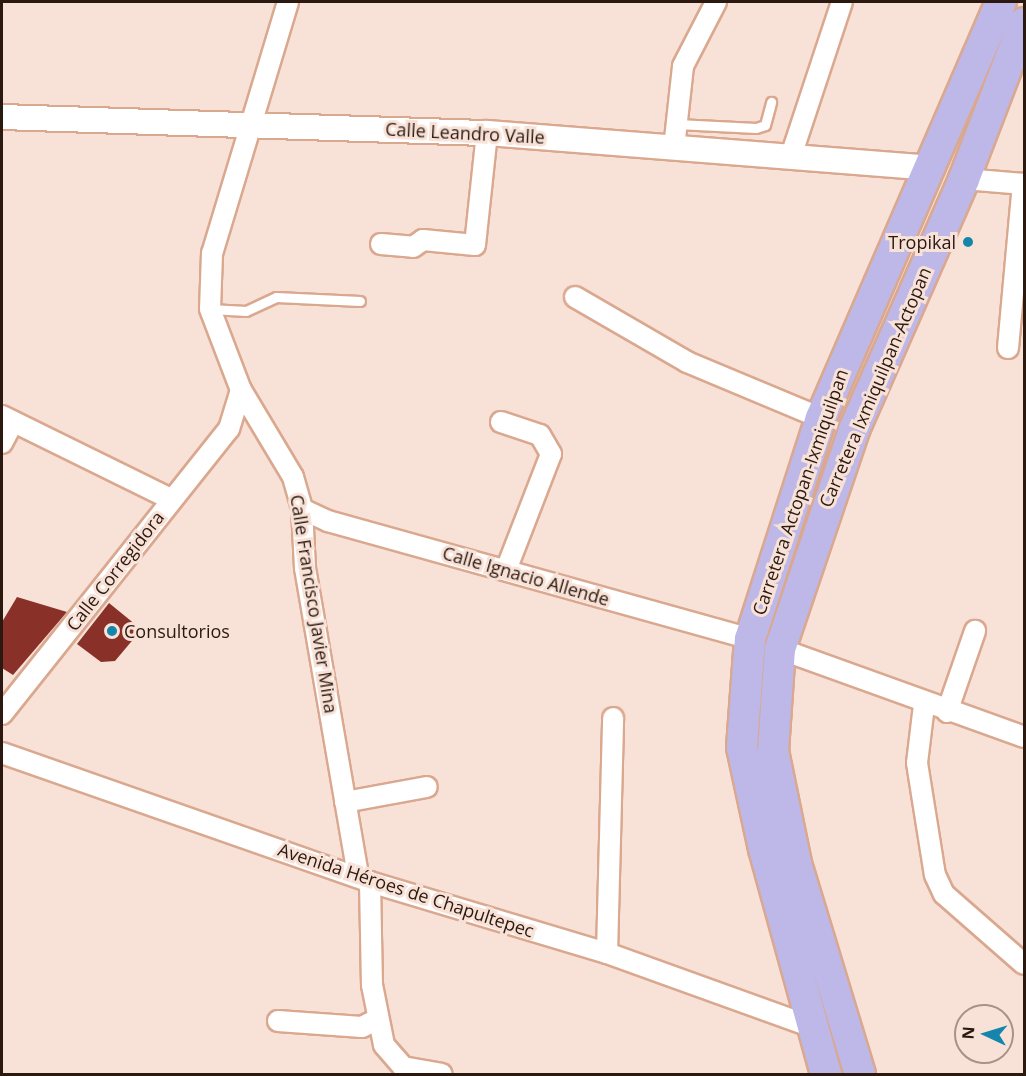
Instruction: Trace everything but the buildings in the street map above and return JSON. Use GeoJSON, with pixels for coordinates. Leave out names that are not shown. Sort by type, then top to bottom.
{"type":"FeatureCollection","features":[{"type":"Feature","properties":{"kind":"main road","name":"Carretera Actopan-Ixmiquilpan"},"geometry":{"type":"LineString","coordinates":[[826,1074],[810,1026],[742,747],[750,639],[821,418],[927,168],[1001,2]]}},
{"type":"Feature","properties":{"kind":"main road","name":"Carretera Ixmiquilpan-Actopan"},"geometry":{"type":"LineString","coordinates":[[860,1074],[796,863],[773,751],[780,649],[854,430],[964,179],[1024,23]]}},
{"type":"Feature","properties":{"kind":"street","name":"Calle Francisco Javier Mina"},"geometry":{"type":"LineString","coordinates":[[288,2],[246,126],[212,253],[210,309],[241,390],[293,477],[302,509],[305,567],[345,802],[364,879],[376,1020],[388,1052],[403,1067],[441,1074]]}},
{"type":"Feature","properties":{"kind":"street"},"geometry":{"type":"LineString","coordinates":[[792,153],[842,2]]}},
{"type":"Feature","properties":{"kind":"street"},"geometry":{"type":"LineString","coordinates":[[674,148],[683,66],[711,3]]}},
{"type":"Feature","properties":{"kind":"street","name":"Calle Leandro Valle"},"geometry":{"type":"LineString","coordinates":[[2,117],[487,133],[674,148],[792,153],[927,168]]}},
{"type":"Feature","properties":{"kind":"street"},"geometry":{"type":"LineString","coordinates":[[381,244],[475,245],[487,133]]}},
{"type":"Feature","properties":{"kind":"street"},"geometry":{"type":"LineString","coordinates":[[964,179],[1024,184],[1008,348]]}},
{"type":"Feature","properties":{"kind":"street"},"geometry":{"type":"LineString","coordinates":[[575,297],[687,362],[821,418]]}},
{"type":"Feature","properties":{"kind":"street","name":"Calle Corregidora"},"geometry":{"type":"LineString","coordinates":[[2,714],[229,429],[241,390]]}},
{"type":"Feature","properties":{"kind":"street"},"geometry":{"type":"LineString","coordinates":[[2,443],[7,419],[171,499]]}},
{"type":"Feature","properties":{"kind":"street"},"geometry":{"type":"LineString","coordinates":[[501,422],[540,435],[551,454],[506,570]]}},
{"type":"Feature","properties":{"kind":"street"},"geometry":{"type":"LineString","coordinates":[[229,429],[268,434]]}},
{"type":"Feature","properties":{"kind":"street","name":"Calle Ignacio Allende"},"geometry":{"type":"LineString","coordinates":[[302,509],[328,521],[750,639]]}},
{"type":"Feature","properties":{"kind":"street"},"geometry":{"type":"LineString","coordinates":[[947,712],[975,631]]}},
{"type":"Feature","properties":{"kind":"street"},"geometry":{"type":"LineString","coordinates":[[780,649],[924,705],[1024,737]]}},
{"type":"Feature","properties":{"kind":"street"},"geometry":{"type":"LineString","coordinates":[[924,705],[917,763],[935,875],[944,894],[1024,964]]}},
{"type":"Feature","properties":{"kind":"street"},"geometry":{"type":"LineString","coordinates":[[607,953],[613,718]]}},
{"type":"Feature","properties":{"kind":"street","name":"Avenida Héroes de Chapultepec"},"geometry":{"type":"LineString","coordinates":[[2,753],[364,879],[607,953],[810,1026]]}},
{"type":"Feature","properties":{"kind":"street"},"geometry":{"type":"LineString","coordinates":[[345,802],[427,787]]}},
{"type":"Feature","properties":{"kind":"street"},"geometry":{"type":"LineString","coordinates":[[278,1021],[362,1027],[376,1020]]}},
{"type":"Feature","properties":{"kind":"lane"},"geometry":{"type":"LineString","coordinates":[[677,124],[756,128],[765,125],[771,102]]}},
{"type":"Feature","properties":{"kind":"lane"},"geometry":{"type":"LineString","coordinates":[[210,309],[246,311],[276,297],[360,301]]}},
{"type":"Feature","properties":{"kind":"place","name":"Tropikal"},"geometry":{"type":"Point","coordinates":[968,242]}},
{"type":"Feature","properties":{"kind":"place","name":"Consultorios"},"geometry":{"type":"Point","coordinates":[112,631]}}]}
